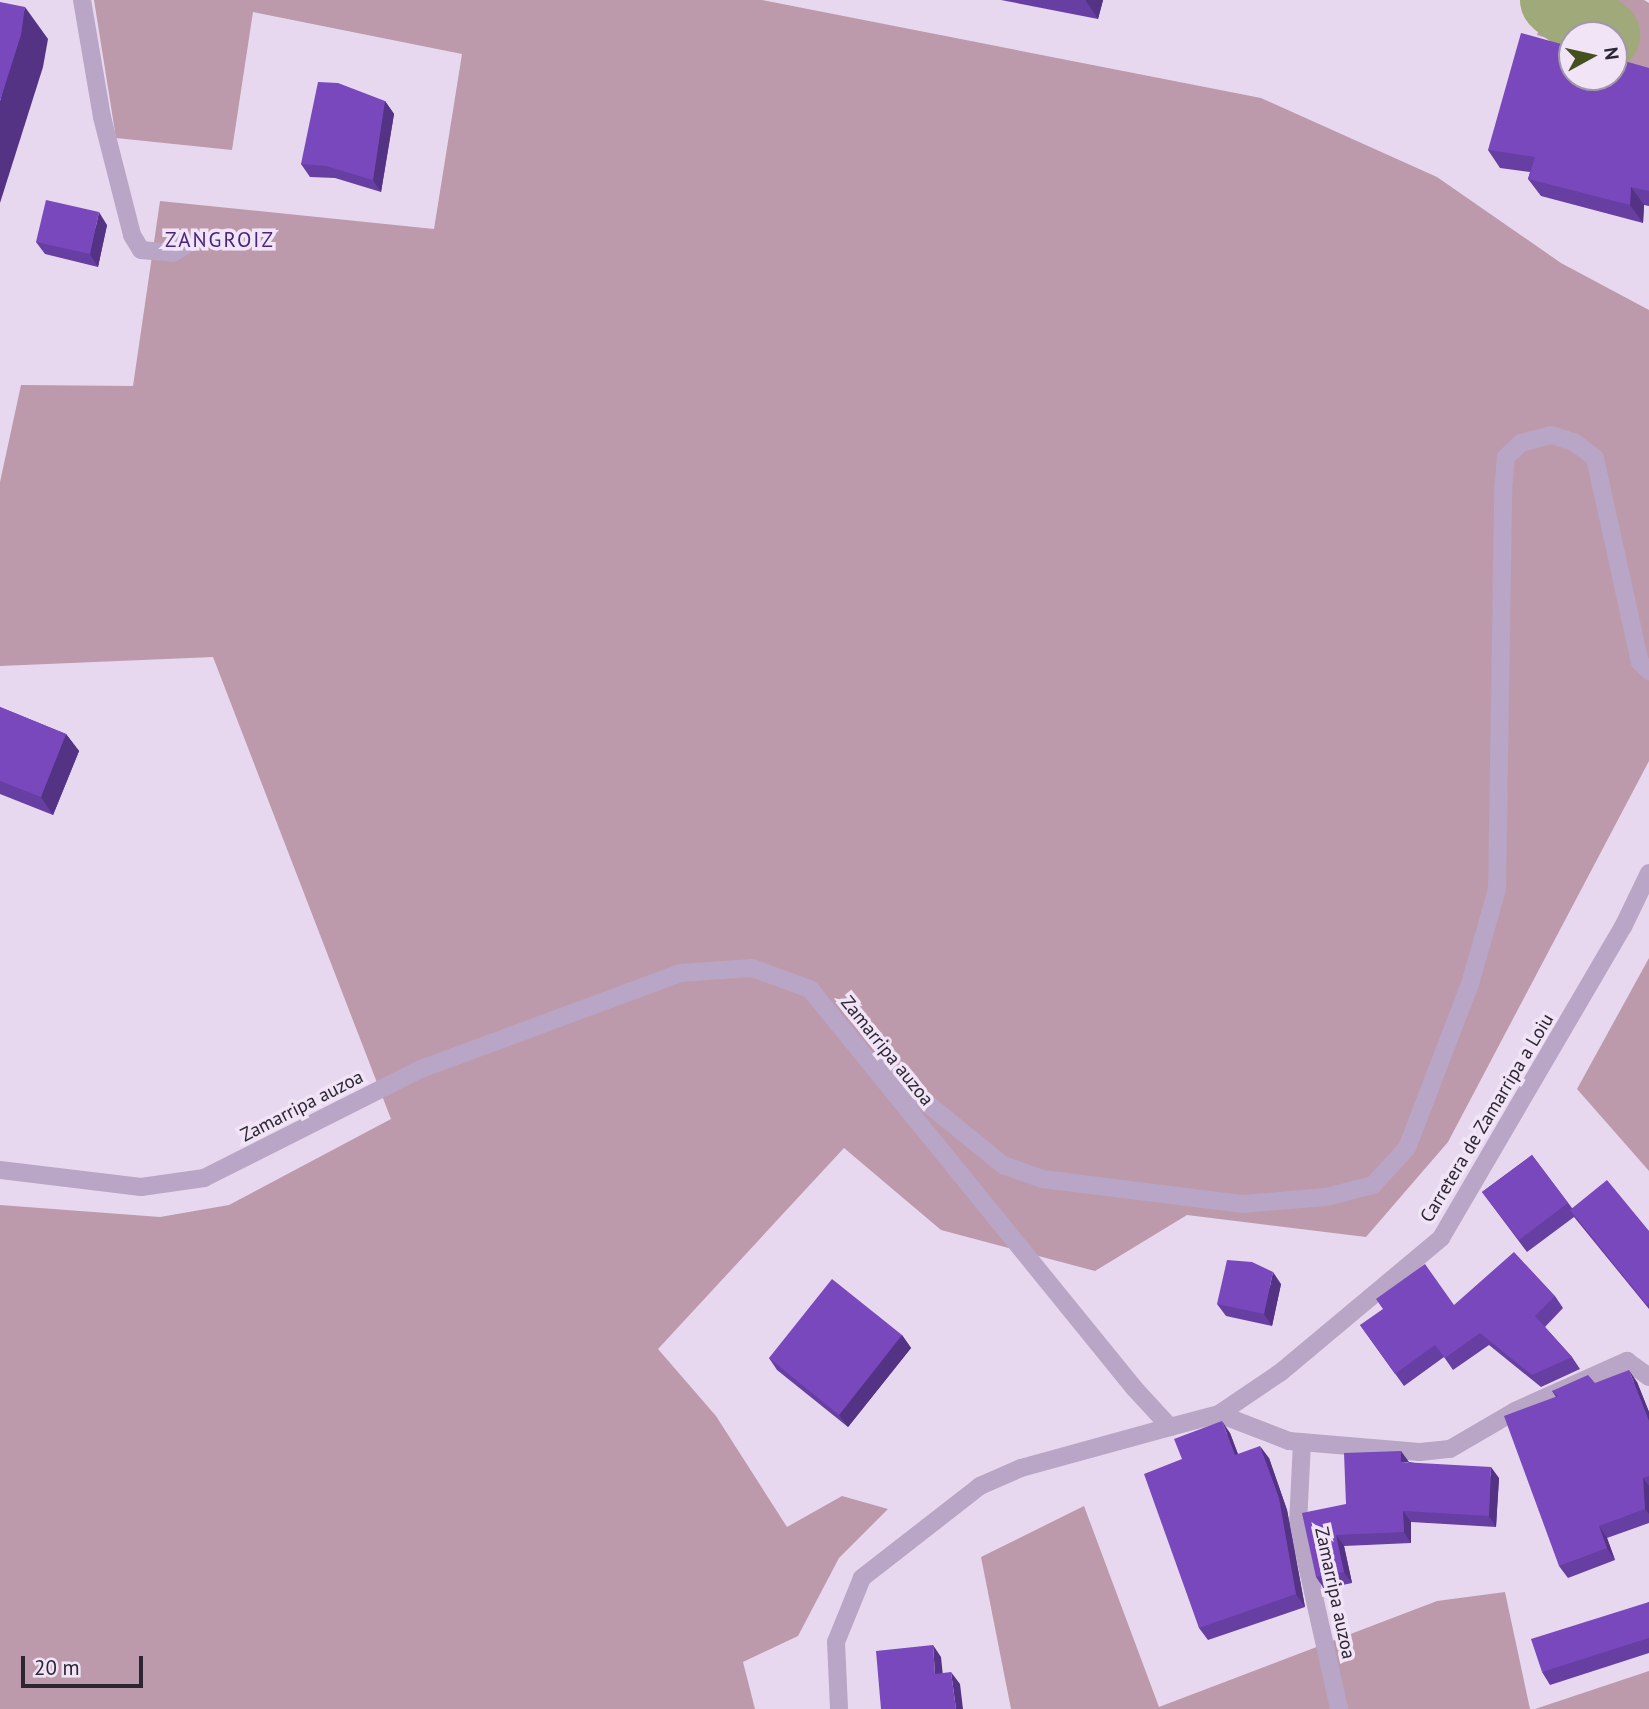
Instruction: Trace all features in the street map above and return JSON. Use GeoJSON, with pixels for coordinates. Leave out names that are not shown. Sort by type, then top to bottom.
{"type":"FeatureCollection","features":[{"type":"Feature","properties":{"kind":"street"},"geometry":{"type":"LineString","coordinates":[[82,0],[102,117],[132,235],[141,250],[173,253],[197,238]]}},
{"type":"Feature","properties":{"kind":"street"},"geometry":{"type":"LineString","coordinates":[[855,1045],[1003,1166],[1042,1179],[1243,1204],[1326,1197],[1373,1185],[1407,1148],[1470,984],[1497,889],[1503,491],[1506,457],[1521,443],[1551,435],[1574,442],[1594,458],[1640,662],[1649,671]]}},
{"type":"Feature","properties":{"kind":"street","name":"Carretera de Zamarripa a Loiu"},"geometry":{"type":"LineString","coordinates":[[1170,1427],[1219,1414],[1281,1372],[1441,1238],[1623,927],[1649,873]]}},
{"type":"Feature","properties":{"kind":"street","name":"Zamarripa auzoa"},"geometry":{"type":"LineString","coordinates":[[0,1170],[141,1187],[204,1178],[421,1069],[680,973],[752,968],[810,989],[1135,1390],[1170,1427]]}},
{"type":"Feature","properties":{"kind":"street"},"geometry":{"type":"LineString","coordinates":[[1219,1414],[1302,1442],[1420,1452],[1450,1449],[1515,1411],[1627,1362],[1649,1377]]}},
{"type":"Feature","properties":{"kind":"street"},"geometry":{"type":"LineString","coordinates":[[839,1709],[836,1642],[862,1578],[981,1486],[1021,1468],[1170,1427]]}},
{"type":"Feature","properties":{"kind":"street","name":"Zamarripa auzoa"},"geometry":{"type":"LineString","coordinates":[[1302,1442],[1297,1525],[1339,1709]]}},
{"type":"Feature","properties":{"kind":"shaded area"},"geometry":{"type":"Polygon","coordinates":[[[94,0],[762,0],[1261,98],[1437,177],[1561,263],[1649,310],[1649,761],[1448,1142],[1366,1237],[1187,1215],[1095,1271],[941,1230],[844,1148],[658,1349],[716,1416],[787,1527],[842,1496],[888,1509],[839,1558],[798,1636],[743,1662],[755,1709],[0,1709],[0,1205],[160,1217],[229,1205],[391,1119],[213,657],[0,666],[0,482],[21,385],[133,386],[160,201],[434,229],[462,54],[253,12],[232,150],[116,138],[94,0]]]}},
{"type":"Feature","properties":{"kind":"shaded area"},"geometry":{"type":"Polygon","coordinates":[[[1532,0],[1644,0],[1649,3],[1649,69],[1628,63],[1628,21],[1558,21],[1558,42],[1537,35],[1546,10],[1532,0]]]}},
{"type":"Feature","properties":{"kind":"shaded area"},"geometry":{"type":"Polygon","coordinates":[[[1649,958],[1649,1171],[1577,1089],[1649,958]]]}},
{"type":"Feature","properties":{"kind":"shaded area"},"geometry":{"type":"Polygon","coordinates":[[[1084,1506],[1159,1707],[1437,1601],[1505,1592],[1530,1709],[1011,1709],[981,1557],[1084,1506]]]}},
{"type":"Feature","properties":{"kind":"shaded area"},"geometry":{"type":"Polygon","coordinates":[[[1649,1671],[1649,1709],[1535,1709],[1649,1671]]]}},
{"type":"Feature","properties":{"kind":"building"},"geometry":{"type":"Polygon","coordinates":[[[0,2],[25,7],[21,35],[0,101],[0,2]]]}},
{"type":"Feature","properties":{"kind":"building"},"geometry":{"type":"Polygon","coordinates":[[[1521,33],[1558,43],[1558,91],[1628,91],[1628,62],[1649,68],[1649,191],[1631,187],[1630,205],[1528,179],[1535,157],[1488,150],[1521,33]]]}},
{"type":"Feature","properties":{"kind":"building"},"geometry":{"type":"Polygon","coordinates":[[[318,82],[338,83],[385,101],[373,180],[326,166],[301,164],[318,82]]]}},
{"type":"Feature","properties":{"kind":"building"},"geometry":{"type":"Polygon","coordinates":[[[46,200],[99,212],[90,254],[36,242],[46,200]]]}},
{"type":"Feature","properties":{"kind":"building"},"geometry":{"type":"Polygon","coordinates":[[[0,707],[66,734],[41,797],[0,781],[0,707]]]}},
{"type":"Feature","properties":{"kind":"building"},"geometry":{"type":"Polygon","coordinates":[[[1532,1155],[1568,1203],[1519,1240],[1482,1192],[1532,1155]]]}},
{"type":"Feature","properties":{"kind":"building"},"geometry":{"type":"Polygon","coordinates":[[[1607,1180],[1649,1231],[1647,1305],[1570,1210],[1607,1180]]]}},
{"type":"Feature","properties":{"kind":"building"},"geometry":{"type":"Polygon","coordinates":[[[1514,1252],[1555,1296],[1535,1316],[1572,1357],[1532,1375],[1480,1333],[1445,1358],[1435,1345],[1395,1374],[1360,1325],[1383,1309],[1376,1299],[1425,1264],[1454,1305],[1514,1252]]]}},
{"type":"Feature","properties":{"kind":"building"},"geometry":{"type":"Polygon","coordinates":[[[1227,1260],[1252,1262],[1273,1272],[1264,1314],[1217,1304],[1227,1260]]]}},
{"type":"Feature","properties":{"kind":"building"},"geometry":{"type":"Polygon","coordinates":[[[832,1279],[902,1335],[839,1415],[769,1358],[832,1279]]]}},
{"type":"Feature","properties":{"kind":"building"},"geometry":{"type":"Polygon","coordinates":[[[1629,1370],[1649,1421],[1649,1476],[1643,1478],[1645,1509],[1599,1526],[1607,1548],[1559,1566],[1504,1416],[1558,1396],[1552,1391],[1588,1375],[1595,1383],[1629,1370]]]}},
{"type":"Feature","properties":{"kind":"building"},"geometry":{"type":"Polygon","coordinates":[[[1222,1421],[1235,1455],[1260,1446],[1279,1498],[1296,1594],[1199,1628],[1144,1474],[1182,1459],[1174,1439],[1222,1421]]]}},
{"type":"Feature","properties":{"kind":"building"},"geometry":{"type":"Polygon","coordinates":[[[1401,1451],[1401,1462],[1491,1467],[1489,1516],[1403,1511],[1404,1532],[1336,1535],[1344,1572],[1316,1577],[1302,1513],[1346,1504],[1344,1453],[1401,1451]]]}},
{"type":"Feature","properties":{"kind":"building"},"geometry":{"type":"Polygon","coordinates":[[[1649,1602],[1649,1638],[1542,1672],[1531,1639],[1649,1602]]]}},
{"type":"Feature","properties":{"kind":"building"},"geometry":{"type":"Polygon","coordinates":[[[933,1645],[935,1674],[951,1672],[956,1709],[881,1709],[876,1651],[933,1645]]]}},
{"type":"Feature","properties":{"kind":"waterway"},"geometry":{"type":"LineString","coordinates":[[1557,0],[1585,21]]}},
{"type":"Feature","properties":{"kind":"district","name":"ZANGROIZ"},"geometry":{"type":"Point","coordinates":[220,240]}}]}
